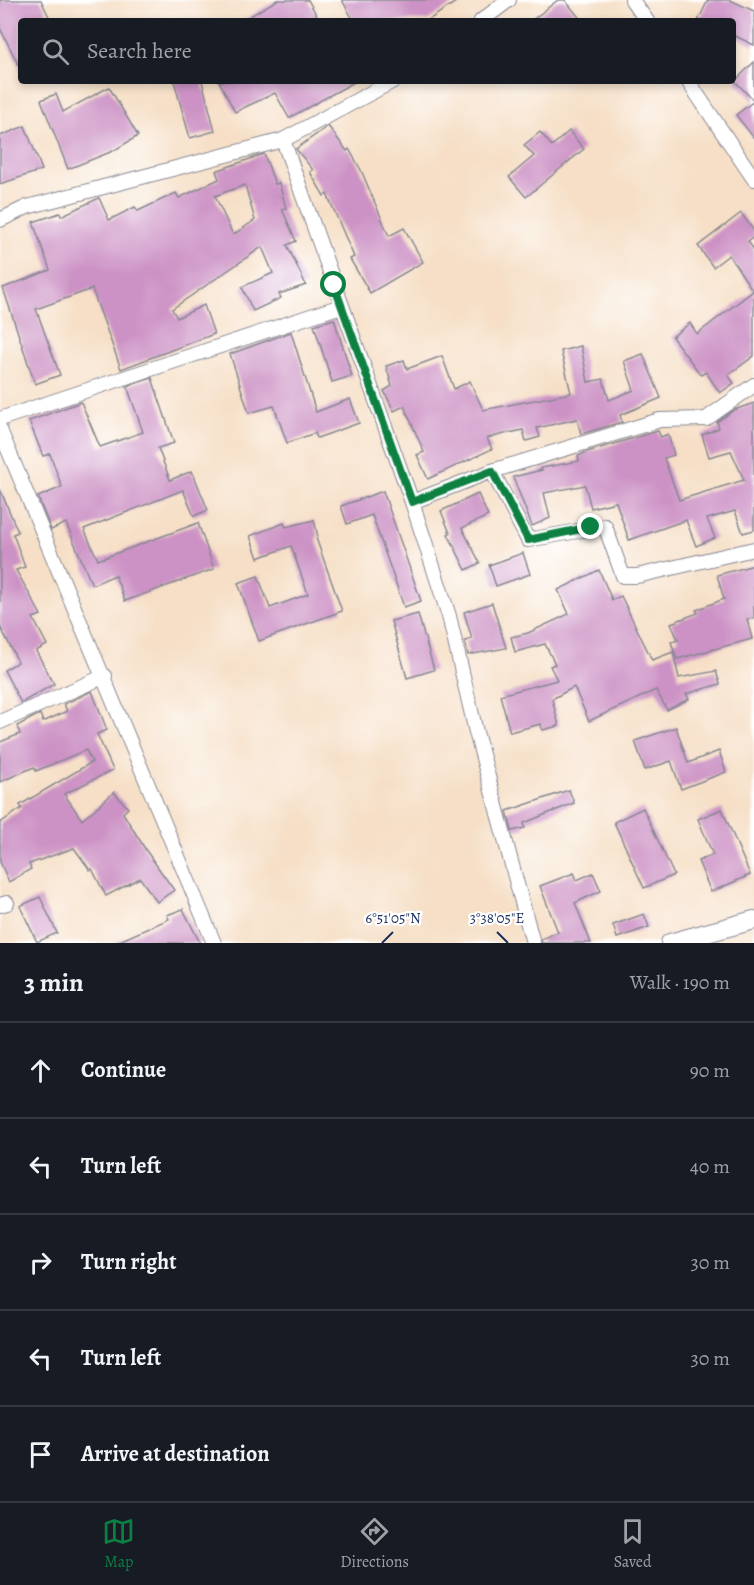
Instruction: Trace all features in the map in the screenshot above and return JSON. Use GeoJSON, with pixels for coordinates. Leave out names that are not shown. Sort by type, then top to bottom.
{"type":"FeatureCollection","features":[{"type":"Feature","properties":{"kind":"main road"},"geometry":{"type":"LineString","coordinates":[[670,943],[754,920]]}},
{"type":"Feature","properties":{"kind":"street"},"geometry":{"type":"LineString","coordinates":[[485,18],[508,0]]}},
{"type":"Feature","properties":{"kind":"street"},"geometry":{"type":"LineString","coordinates":[[632,0],[645,18]]}},
{"type":"Feature","properties":{"kind":"street"},"geometry":{"type":"LineString","coordinates":[[0,220],[27,207],[283,140],[387,84]]}},
{"type":"Feature","properties":{"kind":"street"},"geometry":{"type":"LineString","coordinates":[[690,84],[754,178]]}},
{"type":"Feature","properties":{"kind":"street"},"geometry":{"type":"LineString","coordinates":[[283,140],[412,502],[449,616],[476,732],[533,943]]}},
{"type":"Feature","properties":{"kind":"street"},"geometry":{"type":"LineString","coordinates":[[0,419],[341,306]]}},
{"type":"Feature","properties":{"kind":"street"},"geometry":{"type":"LineString","coordinates":[[412,502],[492,471],[660,420],[705,419],[754,385]]}},
{"type":"Feature","properties":{"kind":"street"},"geometry":{"type":"LineString","coordinates":[[0,430],[105,676],[214,943]]}},
{"type":"Feature","properties":{"kind":"street"},"geometry":{"type":"LineString","coordinates":[[492,471],[528,540],[605,526],[623,576],[637,576],[754,549]]}},
{"type":"Feature","properties":{"kind":"street"},"geometry":{"type":"LineString","coordinates":[[0,722],[105,676]]}},
{"type":"Feature","properties":{"kind":"building"},"geometry":{"type":"Polygon","coordinates":[[[0,0],[41,0],[50,18],[18,18],[18,64],[0,28],[0,0]]]}},
{"type":"Feature","properties":{"kind":"building"},"geometry":{"type":"Polygon","coordinates":[[[277,0],[308,0],[318,18],[247,18],[277,0]]]}},
{"type":"Feature","properties":{"kind":"building"},"geometry":{"type":"Polygon","coordinates":[[[342,0],[459,0],[432,18],[352,18],[342,0]]]}},
{"type":"Feature","properties":{"kind":"building"},"geometry":{"type":"Polygon","coordinates":[[[558,0],[565,0],[580,18],[535,18],[558,0]]]}},
{"type":"Feature","properties":{"kind":"building"},"geometry":{"type":"Polygon","coordinates":[[[708,0],[730,0],[754,11],[754,45],[736,36],[736,18],[699,18],[708,0]]]}},
{"type":"Feature","properties":{"kind":"building"},"geometry":{"type":"Polygon","coordinates":[[[754,62],[754,101],[736,82],[754,62]]]}},
{"type":"Feature","properties":{"kind":"building"},"geometry":{"type":"Polygon","coordinates":[[[175,84],[203,84],[215,131],[190,138],[175,84]]]}},
{"type":"Feature","properties":{"kind":"building"},"geometry":{"type":"Polygon","coordinates":[[[221,84],[351,84],[289,118],[275,93],[235,112],[221,84]]]}},
{"type":"Feature","properties":{"kind":"building"},"geometry":{"type":"Polygon","coordinates":[[[109,87],[138,136],[113,151],[68,169],[41,100],[56,94],[63,112],[109,87]]]}},
{"type":"Feature","properties":{"kind":"building"},"geometry":{"type":"Polygon","coordinates":[[[754,101],[754,138],[736,115],[754,101]]]}},
{"type":"Feature","properties":{"kind":"building"},"geometry":{"type":"Polygon","coordinates":[[[25,126],[42,170],[0,184],[0,136],[25,126]]]}},
{"type":"Feature","properties":{"kind":"building"},"geometry":{"type":"Polygon","coordinates":[[[328,126],[347,151],[349,149],[361,170],[389,236],[404,228],[423,262],[370,293],[350,259],[354,257],[327,194],[324,196],[310,172],[313,170],[296,149],[328,126]]]}},
{"type":"Feature","properties":{"kind":"building"},"geometry":{"type":"Polygon","coordinates":[[[569,131],[584,149],[526,197],[509,177],[534,156],[524,145],[540,132],[552,146],[569,131]]]}},
{"type":"Feature","properties":{"kind":"building"},"geometry":{"type":"Polygon","coordinates":[[[264,154],[275,184],[279,183],[286,208],[282,209],[296,241],[287,245],[306,285],[279,294],[281,298],[253,311],[242,287],[273,273],[262,247],[172,309],[177,318],[204,305],[214,334],[121,369],[92,289],[36,309],[60,375],[35,384],[3,288],[50,270],[33,222],[60,213],[61,216],[99,198],[109,220],[135,207],[138,211],[176,193],[179,198],[219,179],[216,171],[264,154]],[[245,185],[215,196],[233,235],[255,220],[245,185]]]}},
{"type":"Feature","properties":{"kind":"building"},"geometry":{"type":"Polygon","coordinates":[[[741,213],[754,231],[754,237],[748,241],[754,250],[754,356],[728,375],[734,383],[720,393],[706,372],[701,375],[672,337],[690,323],[697,334],[753,291],[729,255],[713,267],[698,246],[741,213]]]}},
{"type":"Feature","properties":{"kind":"building"},"geometry":{"type":"Polygon","coordinates":[[[334,319],[352,376],[332,382],[314,325],[334,319]]]}},
{"type":"Feature","properties":{"kind":"building"},"geometry":{"type":"Polygon","coordinates":[[[291,332],[316,412],[350,399],[359,423],[317,438],[315,433],[287,443],[274,406],[249,413],[230,354],[291,332]]]}},
{"type":"Feature","properties":{"kind":"building"},"geometry":{"type":"Polygon","coordinates":[[[581,346],[588,382],[603,379],[609,400],[634,390],[624,361],[643,354],[661,398],[620,415],[622,422],[581,434],[577,419],[537,428],[540,437],[526,441],[523,430],[487,438],[492,449],[428,479],[417,455],[424,452],[404,406],[394,411],[384,391],[392,386],[386,366],[404,360],[407,369],[442,356],[454,389],[470,381],[483,410],[571,393],[561,351],[581,346]]]}},
{"type":"Feature","properties":{"kind":"building"},"geometry":{"type":"Polygon","coordinates":[[[152,378],[174,443],[158,448],[170,480],[192,471],[208,510],[194,516],[183,490],[84,529],[98,560],[198,523],[214,569],[125,601],[115,575],[92,585],[66,523],[51,530],[38,497],[62,487],[50,454],[43,456],[29,421],[81,402],[100,447],[143,432],[127,386],[152,378]]]}},
{"type":"Feature","properties":{"kind":"building"},"geometry":{"type":"Polygon","coordinates":[[[754,403],[754,530],[743,533],[735,511],[707,519],[715,538],[696,546],[686,520],[629,540],[616,502],[591,508],[585,485],[544,493],[550,518],[532,526],[513,477],[542,470],[541,468],[579,461],[578,456],[587,452],[658,431],[661,437],[668,434],[674,455],[664,458],[679,500],[744,480],[731,451],[709,457],[702,435],[719,428],[717,422],[734,410],[754,403]]]}},
{"type":"Feature","properties":{"kind":"building"},"geometry":{"type":"Polygon","coordinates":[[[0,489],[18,532],[13,534],[25,567],[16,570],[41,615],[33,618],[47,645],[36,651],[54,684],[21,703],[4,670],[18,662],[0,626],[0,489]]]}},
{"type":"Feature","properties":{"kind":"building"},"geometry":{"type":"Polygon","coordinates":[[[383,491],[421,601],[404,607],[372,515],[347,524],[341,506],[383,491]]]}},
{"type":"Feature","properties":{"kind":"building"},"geometry":{"type":"Polygon","coordinates":[[[478,494],[488,516],[462,528],[480,563],[466,570],[448,534],[450,533],[441,511],[478,494]]]}},
{"type":"Feature","properties":{"kind":"building"},"geometry":{"type":"Polygon","coordinates":[[[314,520],[318,537],[316,538],[342,611],[259,641],[238,583],[258,576],[270,608],[308,594],[291,546],[258,558],[250,536],[284,523],[286,527],[314,520]]]}},
{"type":"Feature","properties":{"kind":"building"},"geometry":{"type":"Polygon","coordinates":[[[523,553],[530,574],[496,586],[489,565],[523,553]]]}},
{"type":"Feature","properties":{"kind":"building"},"geometry":{"type":"Polygon","coordinates":[[[754,565],[754,618],[747,619],[752,639],[677,659],[671,642],[678,640],[671,623],[698,613],[696,610],[724,599],[717,575],[754,565]]]}},
{"type":"Feature","properties":{"kind":"building"},"geometry":{"type":"Polygon","coordinates":[[[599,570],[612,600],[621,596],[652,660],[673,652],[679,678],[716,671],[720,684],[686,694],[689,699],[667,710],[656,690],[589,721],[574,687],[552,699],[559,726],[542,730],[541,724],[510,732],[500,695],[557,680],[550,666],[555,664],[545,644],[515,652],[511,637],[528,633],[569,614],[558,590],[599,570]]]}},
{"type":"Feature","properties":{"kind":"building"},"geometry":{"type":"Polygon","coordinates":[[[492,603],[506,648],[468,655],[465,641],[472,639],[464,612],[492,603]]]}},
{"type":"Feature","properties":{"kind":"building"},"geometry":{"type":"Polygon","coordinates":[[[418,614],[434,670],[407,678],[391,621],[418,614]]]}},
{"type":"Feature","properties":{"kind":"building"},"geometry":{"type":"Polygon","coordinates":[[[92,691],[107,730],[97,734],[113,770],[64,794],[82,820],[114,792],[128,808],[123,813],[174,890],[157,902],[140,878],[106,896],[92,869],[90,870],[74,848],[29,864],[31,869],[9,882],[0,862],[0,823],[22,808],[20,805],[92,762],[86,750],[36,771],[34,767],[0,782],[0,742],[20,734],[17,726],[40,714],[43,722],[67,711],[64,704],[92,691]]]}},
{"type":"Feature","properties":{"kind":"building"},"geometry":{"type":"Polygon","coordinates":[[[676,727],[688,763],[719,751],[726,772],[681,789],[671,761],[645,770],[635,741],[676,727]]]}},
{"type":"Feature","properties":{"kind":"building"},"geometry":{"type":"Polygon","coordinates":[[[569,790],[574,803],[524,823],[525,828],[512,831],[507,811],[569,790]]]}},
{"type":"Feature","properties":{"kind":"building"},"geometry":{"type":"Polygon","coordinates":[[[643,808],[674,875],[644,888],[614,822],[643,808]]]}},
{"type":"Feature","properties":{"kind":"building"},"geometry":{"type":"Polygon","coordinates":[[[722,809],[750,875],[711,892],[698,861],[713,855],[698,819],[722,809]]]}},
{"type":"Feature","properties":{"kind":"building"},"geometry":{"type":"Polygon","coordinates":[[[574,873],[577,880],[593,873],[601,891],[575,903],[591,943],[542,943],[541,939],[558,932],[540,886],[574,873]]]}},
{"type":"Feature","properties":{"kind":"building"},"geometry":{"type":"Polygon","coordinates":[[[40,897],[57,933],[37,942],[20,906],[40,897]]]}},
{"type":"Feature","properties":{"kind":"building"},"geometry":{"type":"Polygon","coordinates":[[[183,909],[200,943],[115,943],[169,919],[167,915],[183,909]]]}},
{"type":"Feature","properties":{"kind":"building"},"geometry":{"type":"Polygon","coordinates":[[[644,914],[649,927],[617,938],[613,925],[644,914]]]}},
{"type":"Feature","properties":{"kind":"route"},"geometry":{"type":"LineString","coordinates":[[334,285],[412,502],[492,471],[528,540],[591,527]]}}]}
